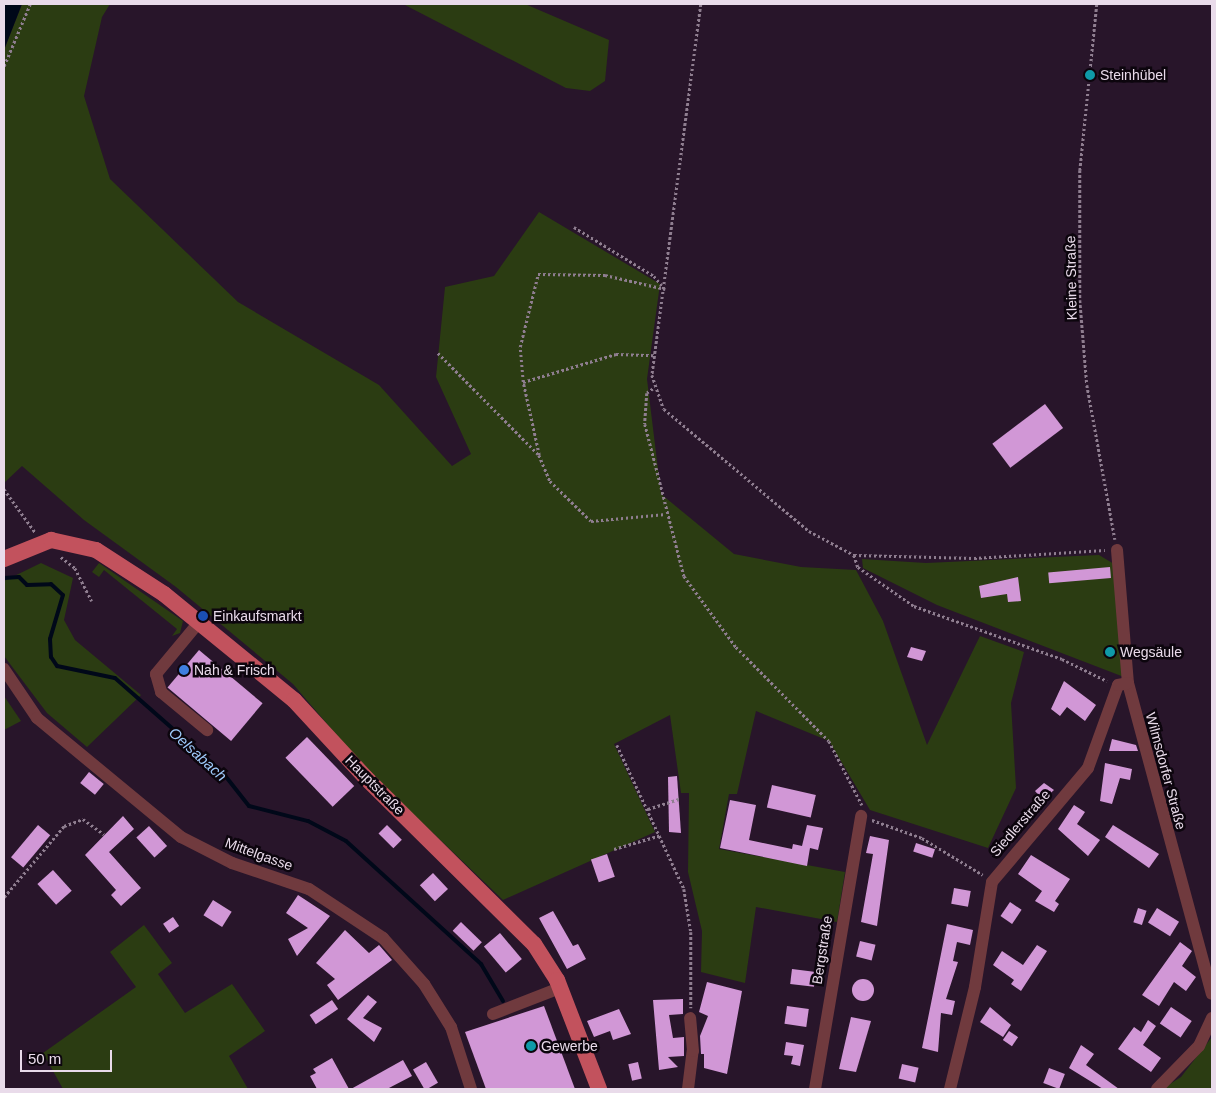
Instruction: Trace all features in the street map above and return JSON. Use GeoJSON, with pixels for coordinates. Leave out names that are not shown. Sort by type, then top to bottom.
{"type":"FeatureCollection","features":[{"type":"Feature","properties":{"kind":"main road","name":"Hauptstraße"},"geometry":{"type":"LineString","coordinates":[[43,542],[79,544],[118,561],[200,621],[294,700],[380,797],[507,913],[534,944],[560,988],[599,1089]]}},
{"type":"Feature","properties":{"kind":"main road"},"geometry":{"type":"LineString","coordinates":[[4,559],[43,542]]}},
{"type":"Feature","properties":{"kind":"street","name":"Wilmsdorfer Straße"},"geometry":{"type":"LineString","coordinates":[[1117,550],[1123,684],[1212,994]]}},
{"type":"Feature","properties":{"kind":"street"},"geometry":{"type":"LineString","coordinates":[[200,621],[156,674],[161,692],[207,730]]}},
{"type":"Feature","properties":{"kind":"street","name":"Mittelgasse"},"geometry":{"type":"LineString","coordinates":[[4,670],[37,718],[181,837],[232,863],[308,889],[383,938],[424,984],[451,1027],[472,1089]]}},
{"type":"Feature","properties":{"kind":"street","name":"Siedlerstraße"},"geometry":{"type":"LineString","coordinates":[[992,882],[1088,768],[1123,684]]}},
{"type":"Feature","properties":{"kind":"street","name":"Bergstraße"},"geometry":{"type":"LineString","coordinates":[[816,1089],[860,816]]}},
{"type":"Feature","properties":{"kind":"street"},"geometry":{"type":"LineString","coordinates":[[950,1089],[975,987],[992,882]]}},
{"type":"Feature","properties":{"kind":"street"},"geometry":{"type":"LineString","coordinates":[[493,1014],[560,988]]}},
{"type":"Feature","properties":{"kind":"street"},"geometry":{"type":"LineString","coordinates":[[688,1089],[693,1051],[690,1018]]}},
{"type":"Feature","properties":{"kind":"street"},"geometry":{"type":"LineString","coordinates":[[1157,1089],[1199,1046],[1212,1018]]}},
{"type":"Feature","properties":{"kind":"path"},"geometry":{"type":"LineString","coordinates":[[4,66],[30,4]]}},
{"type":"Feature","properties":{"kind":"path"},"geometry":{"type":"LineString","coordinates":[[701,4],[665,289],[654,355],[654,389],[664,409],[808,531],[854,555],[974,558],[1117,550]]}},
{"type":"Feature","properties":{"kind":"path","name":"Kleine Straße"},"geometry":{"type":"LineString","coordinates":[[1096,4],[1080,170],[1080,300],[1087,385],[1117,550]]}},
{"type":"Feature","properties":{"kind":"path"},"geometry":{"type":"LineString","coordinates":[[574,227],[654,276],[665,289]]}},
{"type":"Feature","properties":{"kind":"path"},"geometry":{"type":"LineString","coordinates":[[665,289],[605,276],[538,274],[520,347],[523,382],[540,455],[550,481],[591,521],[666,514]]}},
{"type":"Feature","properties":{"kind":"path"},"geometry":{"type":"LineString","coordinates":[[438,353],[540,455]]}},
{"type":"Feature","properties":{"kind":"path"},"geometry":{"type":"LineString","coordinates":[[523,382],[616,354],[654,355]]}},
{"type":"Feature","properties":{"kind":"path"},"geometry":{"type":"LineString","coordinates":[[654,389],[647,393],[645,424],[666,514],[684,576],[704,608],[829,741],[857,791],[860,816],[922,838],[962,859],[992,882]]}},
{"type":"Feature","properties":{"kind":"path"},"geometry":{"type":"LineString","coordinates":[[4,490],[43,542],[75,568],[92,601]]}},
{"type":"Feature","properties":{"kind":"path"},"geometry":{"type":"LineString","coordinates":[[854,555],[858,567],[914,606],[1062,659],[1123,684]]}},
{"type":"Feature","properties":{"kind":"path"},"geometry":{"type":"LineString","coordinates":[[616,745],[678,868],[691,932],[690,1018]]}},
{"type":"Feature","properties":{"kind":"path"},"geometry":{"type":"LineString","coordinates":[[648,808],[679,799]]}},
{"type":"Feature","properties":{"kind":"path"},"geometry":{"type":"LineString","coordinates":[[4,898],[64,826],[83,819],[104,834]]}},
{"type":"Feature","properties":{"kind":"path"},"geometry":{"type":"LineString","coordinates":[[614,848],[661,835]]}},
{"type":"Feature","properties":{"kind":"green space"},"geometry":{"type":"Polygon","coordinates":[[[22,4],[110,4],[102,17],[84,96],[110,179],[238,302],[379,385],[452,466],[471,454],[436,377],[445,287],[494,276],[539,212],[660,284],[647,379],[661,494],[734,554],[801,567],[856,570],[883,621],[927,745],[980,636],[1024,652],[1011,703],[1016,788],[988,848],[870,810],[829,741],[756,711],[737,794],[729,794],[719,849],[845,872],[837,922],[756,907],[745,983],[701,972],[702,931],[688,872],[689,793],[681,793],[670,715],[614,744],[655,832],[503,900],[363,766],[293,684],[176,587],[84,520],[22,466],[4,483],[4,50],[22,4]]]}},
{"type":"Feature","properties":{"kind":"green space"},"geometry":{"type":"Polygon","coordinates":[[[403,4],[525,4],[609,40],[605,81],[590,91],[566,88],[403,4]]]}},
{"type":"Feature","properties":{"kind":"green space"},"geometry":{"type":"Polygon","coordinates":[[[1099,555],[1114,564],[1124,677],[937,605],[863,568],[862,559],[926,563],[1099,555]]]}},
{"type":"Feature","properties":{"kind":"green space"},"geometry":{"type":"Polygon","coordinates":[[[41,563],[73,578],[64,620],[75,640],[141,695],[87,747],[47,713],[4,656],[4,581],[41,563]]]}},
{"type":"Feature","properties":{"kind":"green space"},"geometry":{"type":"Polygon","coordinates":[[[99,563],[183,621],[180,633],[172,636],[177,629],[104,570],[99,577],[92,572],[99,563]]]}},
{"type":"Feature","properties":{"kind":"green space"},"geometry":{"type":"Polygon","coordinates":[[[4,696],[21,721],[4,730],[4,696]]]}},
{"type":"Feature","properties":{"kind":"green space"},"geometry":{"type":"Polygon","coordinates":[[[144,925],[172,963],[158,974],[185,1013],[232,984],[265,1031],[229,1056],[248,1089],[63,1089],[43,1053],[136,987],[110,952],[144,925]]]}},
{"type":"Feature","properties":{"kind":"green space"},"geometry":{"type":"Polygon","coordinates":[[[1212,1037],[1212,1089],[1162,1089],[1181,1077],[1212,1037]]]}},
{"type":"Feature","properties":{"kind":"water"},"geometry":{"type":"Polygon","coordinates":[[[4,4],[22,4],[4,50],[4,4]]]}},
{"type":"Feature","properties":{"kind":"building"},"geometry":{"type":"Polygon","coordinates":[[[1045,404],[1063,428],[1010,468],[992,444],[1045,404]]]}},
{"type":"Feature","properties":{"kind":"building"},"geometry":{"type":"Polygon","coordinates":[[[1110,567],[1111,578],[1049,583],[1048,572],[1110,567]]]}},
{"type":"Feature","properties":{"kind":"building"},"geometry":{"type":"Polygon","coordinates":[[[1018,577],[1021,601],[1008,602],[1007,594],[981,598],[979,586],[1018,577]]]}},
{"type":"Feature","properties":{"kind":"building"},"geometry":{"type":"Polygon","coordinates":[[[911,647],[926,651],[922,661],[907,657],[911,647]]]}},
{"type":"Feature","properties":{"kind":"building"},"geometry":{"type":"Polygon","coordinates":[[[199,650],[263,703],[231,741],[168,688],[199,650]]]}},
{"type":"Feature","properties":{"kind":"building"},"geometry":{"type":"Polygon","coordinates":[[[1064,681],[1096,705],[1085,721],[1067,707],[1060,716],[1051,709],[1064,681]]]}},
{"type":"Feature","properties":{"kind":"building"},"geometry":{"type":"Polygon","coordinates":[[[307,737],[354,786],[333,807],[285,758],[307,737]]]}},
{"type":"Feature","properties":{"kind":"building"},"geometry":{"type":"Polygon","coordinates":[[[1112,739],[1136,745],[1138,751],[1109,751],[1112,739]]]}},
{"type":"Feature","properties":{"kind":"building"},"geometry":{"type":"Polygon","coordinates":[[[1105,763],[1132,769],[1130,780],[1120,778],[1112,804],[1100,801],[1105,763]]]}},
{"type":"Feature","properties":{"kind":"building"},"geometry":{"type":"Polygon","coordinates":[[[89,772],[104,784],[95,795],[80,783],[89,772]]]}},
{"type":"Feature","properties":{"kind":"building"},"geometry":{"type":"Polygon","coordinates":[[[677,776],[681,833],[669,832],[668,777],[677,776]]]}},
{"type":"Feature","properties":{"kind":"building"},"geometry":{"type":"Polygon","coordinates":[[[1044,783],[1054,790],[1043,800],[1035,791],[1044,783]]]}},
{"type":"Feature","properties":{"kind":"building"},"geometry":{"type":"Polygon","coordinates":[[[772,785],[816,795],[811,818],[767,807],[772,785]]]}},
{"type":"Feature","properties":{"kind":"building"},"geometry":{"type":"Polygon","coordinates":[[[730,800],[756,805],[749,840],[792,849],[793,844],[802,846],[807,825],[823,828],[818,850],[810,848],[807,866],[720,848],[730,800]]]}},
{"type":"Feature","properties":{"kind":"building"},"geometry":{"type":"Polygon","coordinates":[[[1074,805],[1085,812],[1077,824],[1100,840],[1088,856],[1058,829],[1074,805]]]}},
{"type":"Feature","properties":{"kind":"building"},"geometry":{"type":"Polygon","coordinates":[[[123,816],[134,829],[109,852],[141,888],[121,906],[111,895],[116,890],[85,855],[123,816]]]}},
{"type":"Feature","properties":{"kind":"building"},"geometry":{"type":"Polygon","coordinates":[[[38,825],[50,835],[23,867],[11,857],[38,825]]]}},
{"type":"Feature","properties":{"kind":"building"},"geometry":{"type":"Polygon","coordinates":[[[387,825],[402,840],[393,848],[379,833],[387,825]]]}},
{"type":"Feature","properties":{"kind":"building"},"geometry":{"type":"Polygon","coordinates":[[[1113,825],[1159,854],[1149,868],[1105,837],[1113,825]]]}},
{"type":"Feature","properties":{"kind":"building"},"geometry":{"type":"Polygon","coordinates":[[[149,826],[167,846],[154,857],[136,837],[149,826]]]}},
{"type":"Feature","properties":{"kind":"building"},"geometry":{"type":"Polygon","coordinates":[[[870,836],[889,840],[877,926],[861,922],[873,854],[866,853],[870,836]]]}},
{"type":"Feature","properties":{"kind":"building"},"geometry":{"type":"Polygon","coordinates":[[[916,843],[935,849],[932,858],[913,852],[916,843]]]}},
{"type":"Feature","properties":{"kind":"building"},"geometry":{"type":"Polygon","coordinates":[[[607,854],[615,877],[599,882],[591,860],[607,854]]]}},
{"type":"Feature","properties":{"kind":"building"},"geometry":{"type":"Polygon","coordinates":[[[1031,855],[1070,879],[1055,901],[1059,904],[1054,912],[1035,901],[1042,891],[1018,874],[1031,855]]]}},
{"type":"Feature","properties":{"kind":"building"},"geometry":{"type":"Polygon","coordinates":[[[53,870],[72,891],[56,905],[37,884],[53,870]]]}},
{"type":"Feature","properties":{"kind":"building"},"geometry":{"type":"Polygon","coordinates":[[[433,873],[448,889],[435,901],[420,885],[433,873]]]}},
{"type":"Feature","properties":{"kind":"building"},"geometry":{"type":"Polygon","coordinates":[[[954,888],[971,891],[968,907],[951,904],[954,888]]]}},
{"type":"Feature","properties":{"kind":"building"},"geometry":{"type":"Polygon","coordinates":[[[298,895],[330,916],[297,956],[288,939],[308,928],[286,913],[298,895]]]}},
{"type":"Feature","properties":{"kind":"building"},"geometry":{"type":"Polygon","coordinates":[[[213,900],[232,912],[222,927],[203,915],[213,900]]]}},
{"type":"Feature","properties":{"kind":"building"},"geometry":{"type":"Polygon","coordinates":[[[1010,902],[1022,910],[1012,924],[1000,916],[1010,902]]]}},
{"type":"Feature","properties":{"kind":"building"},"geometry":{"type":"Polygon","coordinates":[[[1138,908],[1147,911],[1142,925],[1133,922],[1138,908]]]}},
{"type":"Feature","properties":{"kind":"building"},"geometry":{"type":"Polygon","coordinates":[[[1157,908],[1179,922],[1170,936],[1148,922],[1157,908]]]}},
{"type":"Feature","properties":{"kind":"building"},"geometry":{"type":"Polygon","coordinates":[[[553,911],[573,946],[578,944],[586,959],[567,969],[539,918],[553,911]]]}},
{"type":"Feature","properties":{"kind":"building"},"geometry":{"type":"Polygon","coordinates":[[[173,917],[179,926],[169,933],[163,924],[173,917]]]}},
{"type":"Feature","properties":{"kind":"building"},"geometry":{"type":"Polygon","coordinates":[[[461,922],[482,942],[474,951],[453,931],[461,922]]]}},
{"type":"Feature","properties":{"kind":"building"},"geometry":{"type":"Polygon","coordinates":[[[947,924],[973,930],[970,945],[957,942],[953,961],[958,962],[946,999],[955,1001],[952,1015],[941,1013],[938,1052],[922,1048],[947,924]]]}},
{"type":"Feature","properties":{"kind":"building"},"geometry":{"type":"Polygon","coordinates":[[[345,930],[369,953],[379,945],[392,960],[338,1000],[327,985],[335,979],[316,963],[345,930]]]}},
{"type":"Feature","properties":{"kind":"building"},"geometry":{"type":"Polygon","coordinates":[[[500,933],[522,959],[506,973],[484,946],[500,933]]]}},
{"type":"Feature","properties":{"kind":"building"},"geometry":{"type":"Polygon","coordinates":[[[860,941],[876,945],[872,960],[856,957],[860,941]]]}},
{"type":"Feature","properties":{"kind":"building"},"geometry":{"type":"Polygon","coordinates":[[[1180,942],[1192,951],[1182,966],[1196,977],[1186,991],[1174,982],[1159,1006],[1142,995],[1180,942]]]}},
{"type":"Feature","properties":{"kind":"building"},"geometry":{"type":"Polygon","coordinates":[[[1037,945],[1047,951],[1021,991],[1011,984],[1014,980],[993,965],[1002,951],[1023,965],[1037,945]]]}},
{"type":"Feature","properties":{"kind":"building"},"geometry":{"type":"Polygon","coordinates":[[[792,969],[816,972],[814,987],[790,984],[792,969]]]}},
{"type":"Feature","properties":{"kind":"building"},"geometry":{"type":"Polygon","coordinates":[[[863,979],[871,982],[874,990],[871,998],[863,1001],[855,998],[852,990],[855,982],[863,979]]]}},
{"type":"Feature","properties":{"kind":"building"},"geometry":{"type":"Polygon","coordinates":[[[707,982],[742,991],[727,1074],[704,1068],[704,1054],[701,1054],[700,1036],[708,1016],[699,1012],[707,982]]]}},
{"type":"Feature","properties":{"kind":"building"},"geometry":{"type":"Polygon","coordinates":[[[368,995],[377,1002],[363,1018],[382,1028],[374,1042],[347,1019],[368,995]]]}},
{"type":"Feature","properties":{"kind":"building"},"geometry":{"type":"Polygon","coordinates":[[[683,999],[683,1014],[669,1015],[673,1038],[684,1037],[684,1056],[668,1057],[678,1067],[659,1070],[653,1000],[683,999]]]}},
{"type":"Feature","properties":{"kind":"building"},"geometry":{"type":"Polygon","coordinates":[[[332,1000],[338,1009],[316,1024],[310,1015],[332,1000]]]}},
{"type":"Feature","properties":{"kind":"building","name":"Gewerbe"},"geometry":{"type":"Polygon","coordinates":[[[544,1006],[575,1089],[486,1089],[465,1032],[544,1006]]]}},
{"type":"Feature","properties":{"kind":"building"},"geometry":{"type":"Polygon","coordinates":[[[787,1006],[809,1009],[806,1027],[784,1024],[787,1006]]]}},
{"type":"Feature","properties":{"kind":"building"},"geometry":{"type":"Polygon","coordinates":[[[990,1007],[1011,1025],[1003,1037],[980,1022],[990,1007]]]}},
{"type":"Feature","properties":{"kind":"building"},"geometry":{"type":"Polygon","coordinates":[[[1171,1007],[1192,1021],[1181,1038],[1160,1024],[1171,1007]]]}},
{"type":"Feature","properties":{"kind":"building"},"geometry":{"type":"Polygon","coordinates":[[[619,1009],[631,1034],[613,1040],[610,1031],[594,1037],[587,1021],[619,1009]]]}},
{"type":"Feature","properties":{"kind":"building"},"geometry":{"type":"Polygon","coordinates":[[[851,1017],[871,1021],[856,1072],[839,1069],[851,1017]]]}},
{"type":"Feature","properties":{"kind":"building"},"geometry":{"type":"Polygon","coordinates":[[[1148,1020],[1156,1026],[1143,1045],[1161,1058],[1151,1072],[1118,1049],[1134,1027],[1141,1032],[1148,1020]]]}},
{"type":"Feature","properties":{"kind":"building"},"geometry":{"type":"Polygon","coordinates":[[[1009,1031],[1018,1037],[1012,1046],[1003,1040],[1009,1031]]]}},
{"type":"Feature","properties":{"kind":"building"},"geometry":{"type":"Polygon","coordinates":[[[786,1042],[804,1045],[800,1066],[791,1064],[793,1056],[784,1055],[786,1042]]]}},
{"type":"Feature","properties":{"kind":"building"},"geometry":{"type":"Polygon","coordinates":[[[1081,1045],[1094,1054],[1086,1065],[1119,1089],[1103,1089],[1069,1068],[1081,1045]]]}},
{"type":"Feature","properties":{"kind":"building"},"geometry":{"type":"Polygon","coordinates":[[[332,1058],[349,1089],[317,1089],[310,1076],[316,1073],[313,1069],[332,1058]]]}},
{"type":"Feature","properties":{"kind":"building"},"geometry":{"type":"Polygon","coordinates":[[[403,1060],[412,1076],[387,1089],[351,1089],[403,1060]]]}},
{"type":"Feature","properties":{"kind":"building"},"geometry":{"type":"Polygon","coordinates":[[[426,1062],[438,1083],[424,1089],[413,1070],[426,1062]]]}},
{"type":"Feature","properties":{"kind":"building"},"geometry":{"type":"Polygon","coordinates":[[[638,1062],[642,1079],[632,1081],[628,1064],[638,1062]]]}},
{"type":"Feature","properties":{"kind":"building"},"geometry":{"type":"Polygon","coordinates":[[[902,1064],[919,1068],[915,1082],[899,1079],[902,1064]]]}},
{"type":"Feature","properties":{"kind":"building"},"geometry":{"type":"Polygon","coordinates":[[[1049,1068],[1065,1074],[1059,1089],[1043,1083],[1049,1068]]]}},
{"type":"Feature","properties":{"kind":"waterway","name":"Oelsabach"},"geometry":{"type":"LineString","coordinates":[[4,578],[19,577],[27,585],[51,584],[63,595],[50,639],[51,657],[57,666],[115,678],[223,773],[249,806],[308,821],[346,841],[481,964],[503,1001]]}},
{"type":"Feature","properties":{"kind":"place","name":"Steinhübel"},"geometry":{"type":"Point","coordinates":[1090,75]}},
{"type":"Feature","properties":{"kind":"place","name":"Einkaufsmarkt"},"geometry":{"type":"Point","coordinates":[203,616]}},
{"type":"Feature","properties":{"kind":"place","name":"Wegsäule"},"geometry":{"type":"Point","coordinates":[1110,652]}},
{"type":"Feature","properties":{"kind":"place","name":"Nah & Frisch"},"geometry":{"type":"Point","coordinates":[184,670]}},
{"type":"Feature","properties":{"kind":"place","name":"Gewerbe"},"geometry":{"type":"Point","coordinates":[531,1046]}}]}
